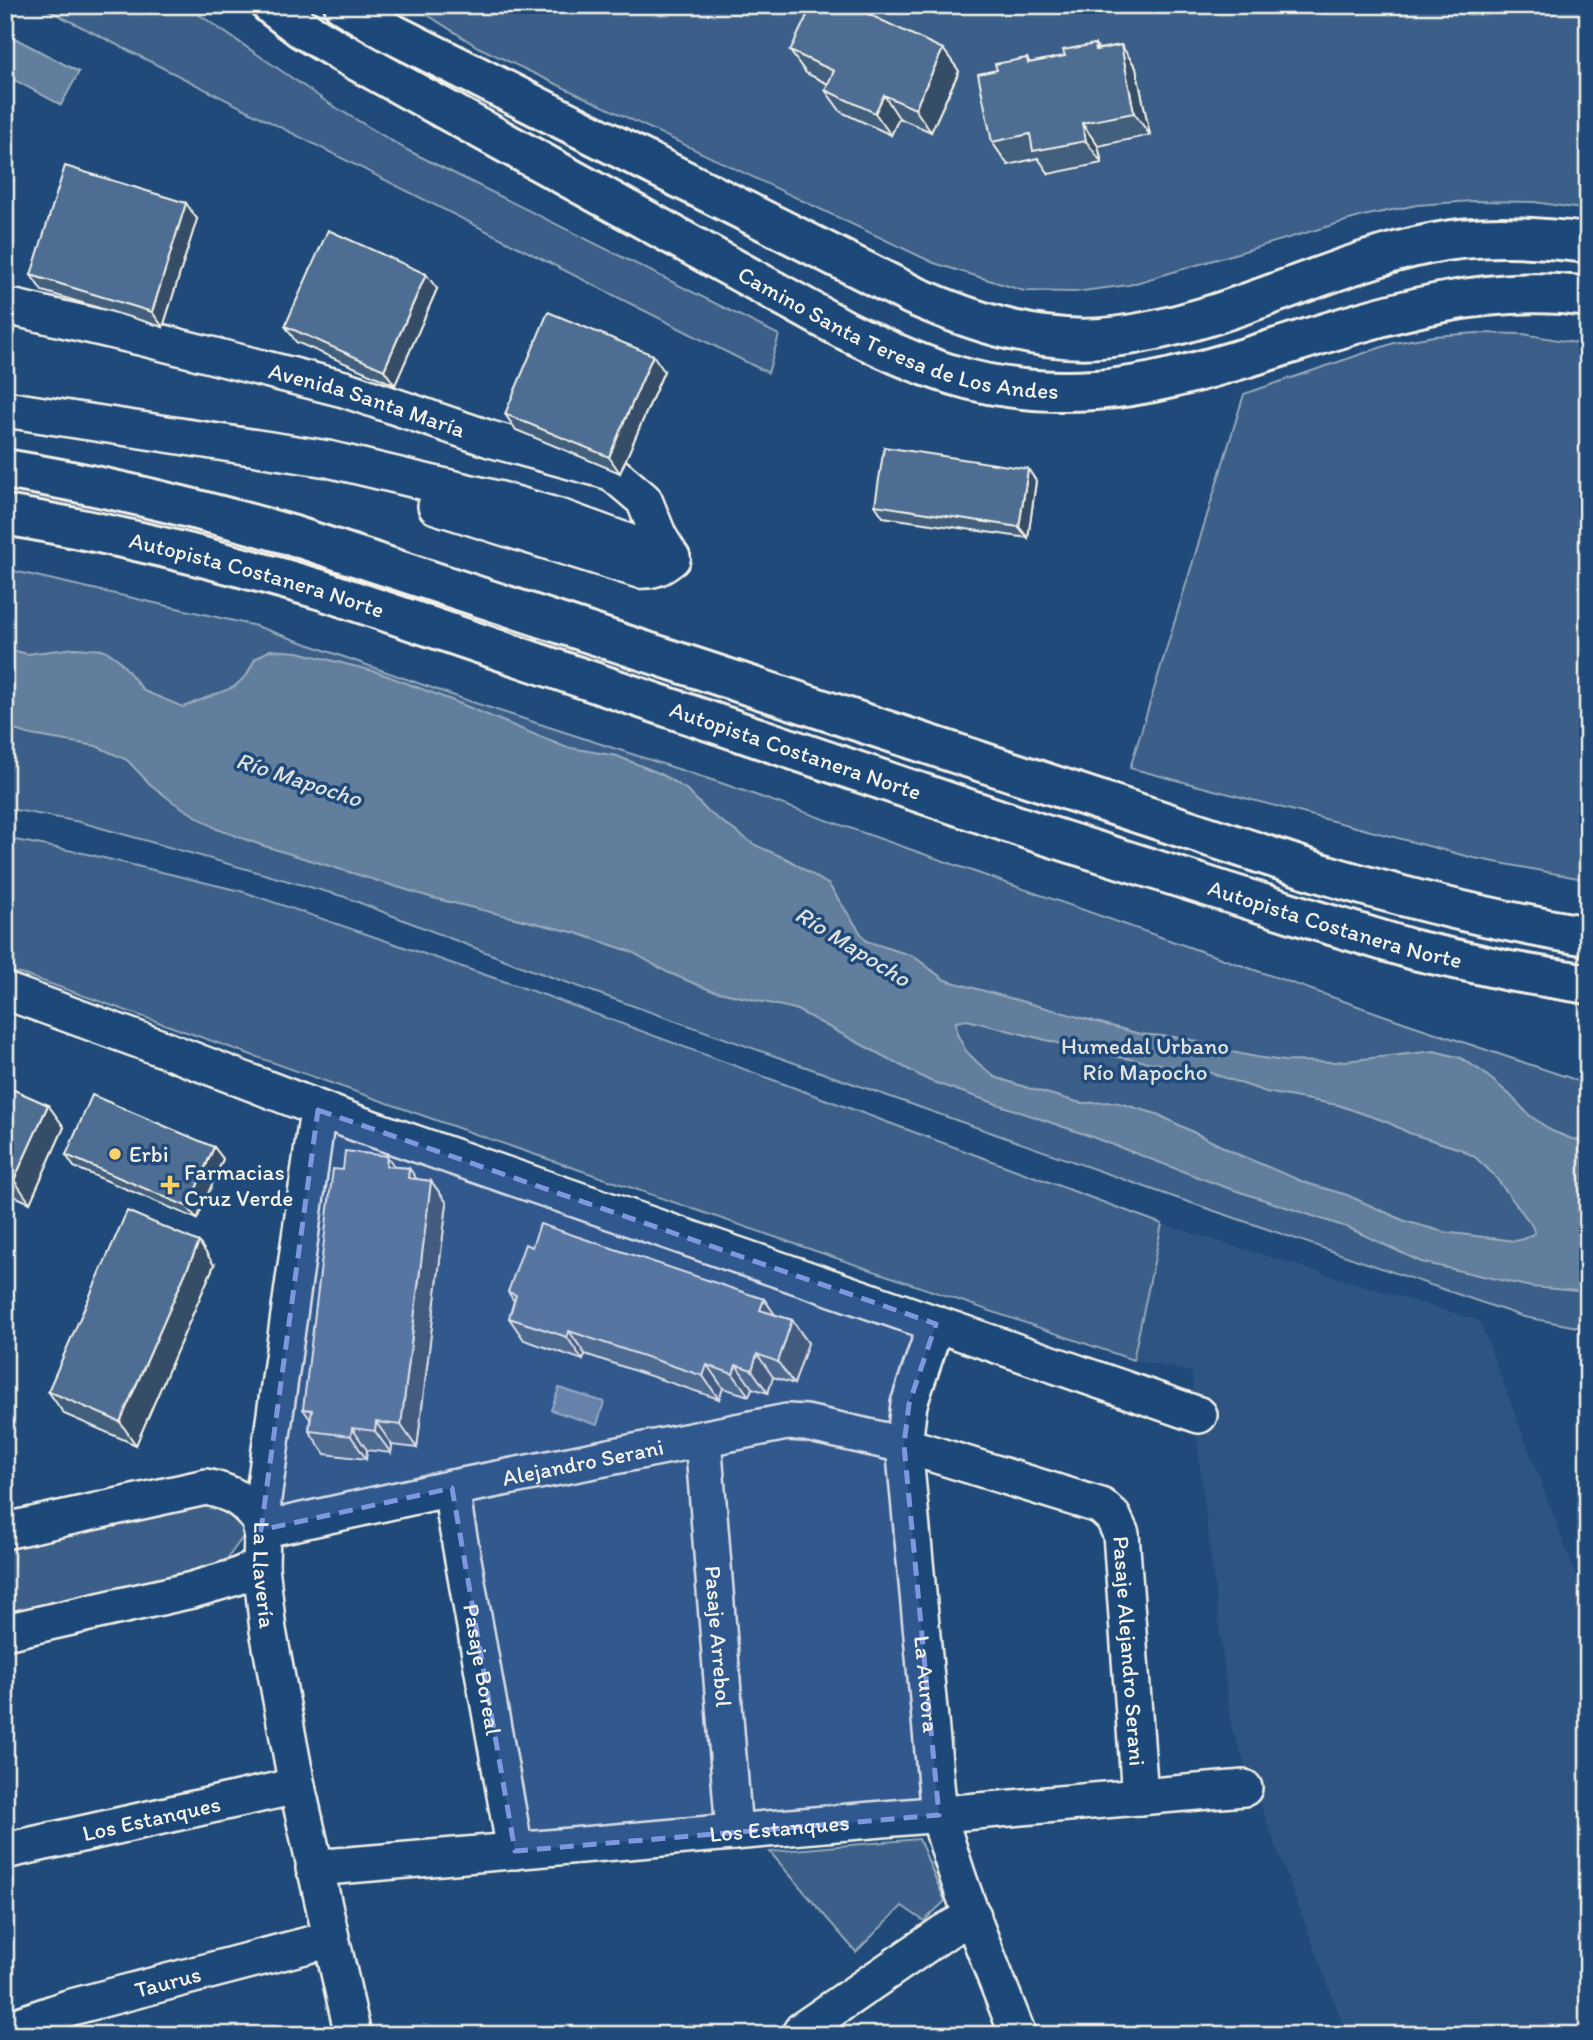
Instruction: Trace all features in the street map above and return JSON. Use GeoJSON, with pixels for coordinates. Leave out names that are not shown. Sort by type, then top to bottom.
{"type":"FeatureCollection","features":[{"type":"Feature","properties":{"kind":"main road","name":"Camino Santa Teresa de Los Andes"},"geometry":{"type":"LineString","coordinates":[[271,5],[301,28],[343,53],[845,330],[901,356],[956,376],[1011,387],[1046,390],[1095,390],[1137,385],[1211,368],[1419,306],[1496,294],[1588,297]]}},
{"type":"Feature","properties":{"kind":"main road","name":"Camino Santa Teresa de Los Andes"},"geometry":{"type":"LineString","coordinates":[[344,5],[389,32],[912,295],[975,321],[1007,330],[1074,338],[1112,337],[1196,319],[1378,257],[1430,244],[1521,237],[1588,243]]}},
{"type":"Feature","properties":{"kind":"main road","name":"Autopista Costanera Norte"},"geometry":{"type":"LineString","coordinates":[[5,469],[129,493],[294,536],[1314,872],[1433,905],[1531,927],[1588,936]]}},
{"type":"Feature","properties":{"kind":"main road","name":"Autopista Costanera Norte"},"geometry":{"type":"LineString","coordinates":[[5,515],[235,564],[322,590],[1039,833],[1414,950],[1509,971],[1588,984]]}},
{"type":"Feature","properties":{"kind":"main road"},"geometry":{"type":"LineString","coordinates":[[1414,950],[1538,996],[1588,1011]]}},
{"type":"Feature","properties":{"kind":"street","name":"Avenida Santa María"},"geometry":{"type":"LineString","coordinates":[[5,410],[179,437],[418,500],[639,570],[658,568],[673,558],[659,537],[644,499],[611,472],[490,439],[344,389],[15,308]]}},
{"type":"Feature","properties":{"kind":"street"},"geometry":{"type":"LineString","coordinates":[[5,991],[161,1048],[318,1110],[1199,1415]]}},
{"type":"Feature","properties":{"kind":"street","name":"La Llavería"},"geometry":{"type":"LineString","coordinates":[[318,1110],[271,1441],[261,1526],[261,1566],[268,1630],[297,1786],[354,2035]]}},
{"type":"Feature","properties":{"kind":"street","name":"La Aurora"},"geometry":{"type":"LineString","coordinates":[[936,1324],[909,1404],[904,1444],[939,1815],[972,1916],[1018,2035]]}},
{"type":"Feature","properties":{"kind":"street","name":"Alejandro Serani"},"geometry":{"type":"LineString","coordinates":[[261,1526],[786,1422],[806,1423],[904,1444]]}},
{"type":"Feature","properties":{"kind":"street","name":"Pasaje Arrebol"},"geometry":{"type":"LineString","coordinates":[[703,1439],[734,1832]]}},
{"type":"Feature","properties":{"kind":"street"},"geometry":{"type":"LineString","coordinates":[[5,1531],[226,1482],[244,1472],[260,1458],[271,1441]]}},
{"type":"Feature","properties":{"kind":"street","name":"Pasaje Alejandro Serani"},"geometry":{"type":"LineString","coordinates":[[904,1444],[1101,1506],[1113,1517],[1121,1534],[1140,1797]]}},
{"type":"Feature","properties":{"kind":"street"},"geometry":{"type":"LineString","coordinates":[[206,1487],[238,1498],[250,1507],[261,1526]]}},
{"type":"Feature","properties":{"kind":"street","name":"Pasaje Boreal"},"geometry":{"type":"LineString","coordinates":[[452,1488],[515,1851]]}},
{"type":"Feature","properties":{"kind":"street"},"geometry":{"type":"LineString","coordinates":[[5,1632],[192,1590],[233,1578],[261,1566]]}},
{"type":"Feature","properties":{"kind":"street","name":"Los Estanques"},"geometry":{"type":"LineString","coordinates":[[5,1851],[297,1786]]}},
{"type":"Feature","properties":{"kind":"street","name":"Los Estanques"},"geometry":{"type":"LineString","coordinates":[[314,1868],[1244,1788]]}},
{"type":"Feature","properties":{"kind":"street"},"geometry":{"type":"LineString","coordinates":[[799,2035],[802,2030],[972,1916]]}},
{"type":"Feature","properties":{"kind":"street","name":"Taurus"},"geometry":{"type":"LineString","coordinates":[[5,2030],[71,2021],[331,1939]]}},
{"type":"Feature","properties":{"kind":"highlighted area"},"geometry":{"type":"Polygon","coordinates":[[[318,1110],[936,1324],[909,1404],[904,1445],[939,1815],[515,1851],[452,1488],[261,1530],[318,1110]]]}},
{"type":"Feature","properties":{"kind":"shaded area"},"geometry":{"type":"Polygon","coordinates":[[[1162,1224],[1480,1321],[1588,1607],[1588,2035],[1347,2035],[1231,1727],[1194,1415],[1192,1372],[1133,1360],[1162,1224]]]}},
{"type":"Feature","properties":{"kind":"green space"},"geometry":{"type":"Polygon","coordinates":[[[38,5],[185,5],[330,104],[409,151],[779,335],[768,373],[38,5]]]}},
{"type":"Feature","properties":{"kind":"green space"},"geometry":{"type":"Polygon","coordinates":[[[412,5],[981,5],[992,9],[1060,5],[1588,5],[1588,210],[1534,202],[1473,201],[1417,205],[1363,216],[1129,285],[1075,292],[1024,291],[934,263],[478,47],[412,5]]]}},
{"type":"Feature","properties":{"kind":"green space"},"geometry":{"type":"Polygon","coordinates":[[[1523,334],[1588,345],[1588,880],[1474,858],[1130,768],[1244,394],[1394,343],[1434,336],[1523,334]]]}},
{"type":"Feature","properties":{"kind":"green space","name":"Humedal Urbano Río Mapocho"},"geometry":{"type":"Polygon","coordinates":[[[5,569],[256,626],[469,701],[721,783],[1588,1084],[1588,1329],[1524,1317],[1165,1194],[526,968],[345,897],[80,822],[5,808],[5,569]]]}},
{"type":"Feature","properties":{"kind":"green space"},"geometry":{"type":"Polygon","coordinates":[[[5,838],[83,853],[244,892],[544,995],[1162,1224],[1133,1360],[5,970],[5,838]]]}},
{"type":"Feature","properties":{"kind":"green space"},"geometry":{"type":"Polygon","coordinates":[[[222,1497],[247,1531],[227,1559],[142,1593],[5,1623],[5,1543],[222,1497]]]}},
{"type":"Feature","properties":{"kind":"green space"},"geometry":{"type":"Polygon","coordinates":[[[919,1839],[945,1901],[924,1921],[902,1906],[856,1952],[770,1852],[919,1839]]]}},
{"type":"Feature","properties":{"kind":"water"},"geometry":{"type":"Polygon","coordinates":[[[5,33],[79,72],[61,105],[5,75],[5,33]]]}},
{"type":"Feature","properties":{"kind":"water","name":"Río Mapocho"},"geometry":{"type":"Polygon","coordinates":[[[5,648],[27,654],[75,648],[105,650],[119,660],[144,691],[183,707],[234,687],[247,675],[255,659],[270,650],[298,652],[377,672],[565,747],[617,756],[661,774],[687,790],[707,811],[755,845],[789,860],[829,885],[866,941],[913,956],[945,980],[1140,1034],[1185,1038],[1256,1057],[1284,1061],[1336,1062],[1434,1051],[1461,1058],[1484,1073],[1529,1115],[1552,1131],[1572,1139],[1588,1141],[1588,1292],[1531,1287],[1421,1262],[1349,1228],[1219,1185],[1087,1135],[930,1081],[795,1009],[710,990],[667,972],[632,952],[576,933],[433,898],[217,829],[173,802],[150,784],[127,760],[96,746],[31,735],[5,727],[5,648]],[[967,1020],[956,1022],[957,1034],[966,1051],[995,1077],[1081,1103],[1115,1102],[1157,1114],[1237,1154],[1306,1183],[1347,1195],[1405,1221],[1444,1232],[1515,1241],[1535,1233],[1493,1174],[1475,1157],[1460,1149],[1409,1133],[1387,1122],[1338,1105],[1266,1092],[1211,1073],[1101,1054],[967,1020]]]}},
{"type":"Feature","properties":{"kind":"water"},"geometry":{"type":"Polygon","coordinates":[[[559,1388],[604,1402],[597,1425],[551,1410],[559,1388]]]}},
{"type":"Feature","properties":{"kind":"building"},"geometry":{"type":"Polygon","coordinates":[[[812,5],[849,5],[943,49],[915,109],[884,95],[875,113],[825,90],[834,71],[790,51],[812,5]]]}},
{"type":"Feature","properties":{"kind":"building"},"geometry":{"type":"Polygon","coordinates":[[[1095,44],[1096,50],[1121,45],[1134,113],[1082,123],[1086,141],[1033,151],[1030,134],[992,142],[978,74],[997,70],[995,64],[1027,58],[1028,63],[1065,56],[1063,50],[1095,44]]]}},
{"type":"Feature","properties":{"kind":"building"},"geometry":{"type":"Polygon","coordinates":[[[65,166],[186,203],[152,312],[31,275],[65,166]]]}},
{"type":"Feature","properties":{"kind":"building"},"geometry":{"type":"Polygon","coordinates":[[[328,230],[426,274],[384,370],[285,326],[328,230]]]}},
{"type":"Feature","properties":{"kind":"building"},"geometry":{"type":"Polygon","coordinates":[[[548,312],[653,355],[609,457],[505,414],[548,312]]]}},
{"type":"Feature","properties":{"kind":"building"},"geometry":{"type":"Polygon","coordinates":[[[884,447],[1028,469],[1019,527],[875,505],[884,447]]]}},
{"type":"Feature","properties":{"kind":"building"},"geometry":{"type":"Polygon","coordinates":[[[5,1086],[48,1105],[14,1180],[5,1176],[5,1086]]]}},
{"type":"Feature","properties":{"kind":"building"},"geometry":{"type":"Polygon","coordinates":[[[92,1095],[214,1147],[188,1207],[66,1155],[92,1095]]]}},
{"type":"Feature","properties":{"kind":"building"},"geometry":{"type":"Polygon","coordinates":[[[345,1151],[387,1156],[386,1166],[409,1168],[408,1178],[431,1181],[401,1425],[376,1422],[375,1431],[352,1428],[351,1436],[309,1431],[312,1410],[303,1409],[333,1169],[343,1170],[345,1151]]]}},
{"type":"Feature","properties":{"kind":"building"},"geometry":{"type":"Polygon","coordinates":[[[127,1211],[199,1242],[120,1422],[48,1391],[127,1211]]]}},
{"type":"Feature","properties":{"kind":"building"},"geometry":{"type":"Polygon","coordinates":[[[540,1224],[764,1299],[760,1310],[792,1320],[778,1362],[757,1354],[752,1370],[736,1365],[733,1374],[707,1365],[703,1376],[569,1331],[567,1337],[509,1318],[516,1295],[508,1292],[525,1244],[532,1247],[540,1224]]]}},
{"type":"Feature","properties":{"kind":"place","name":"Erbi"},"geometry":{"type":"Point","coordinates":[115,1154]}},
{"type":"Feature","properties":{"kind":"place","name":"Farmacias Cruz Verde"},"geometry":{"type":"Point","coordinates":[170,1185]}}]}
